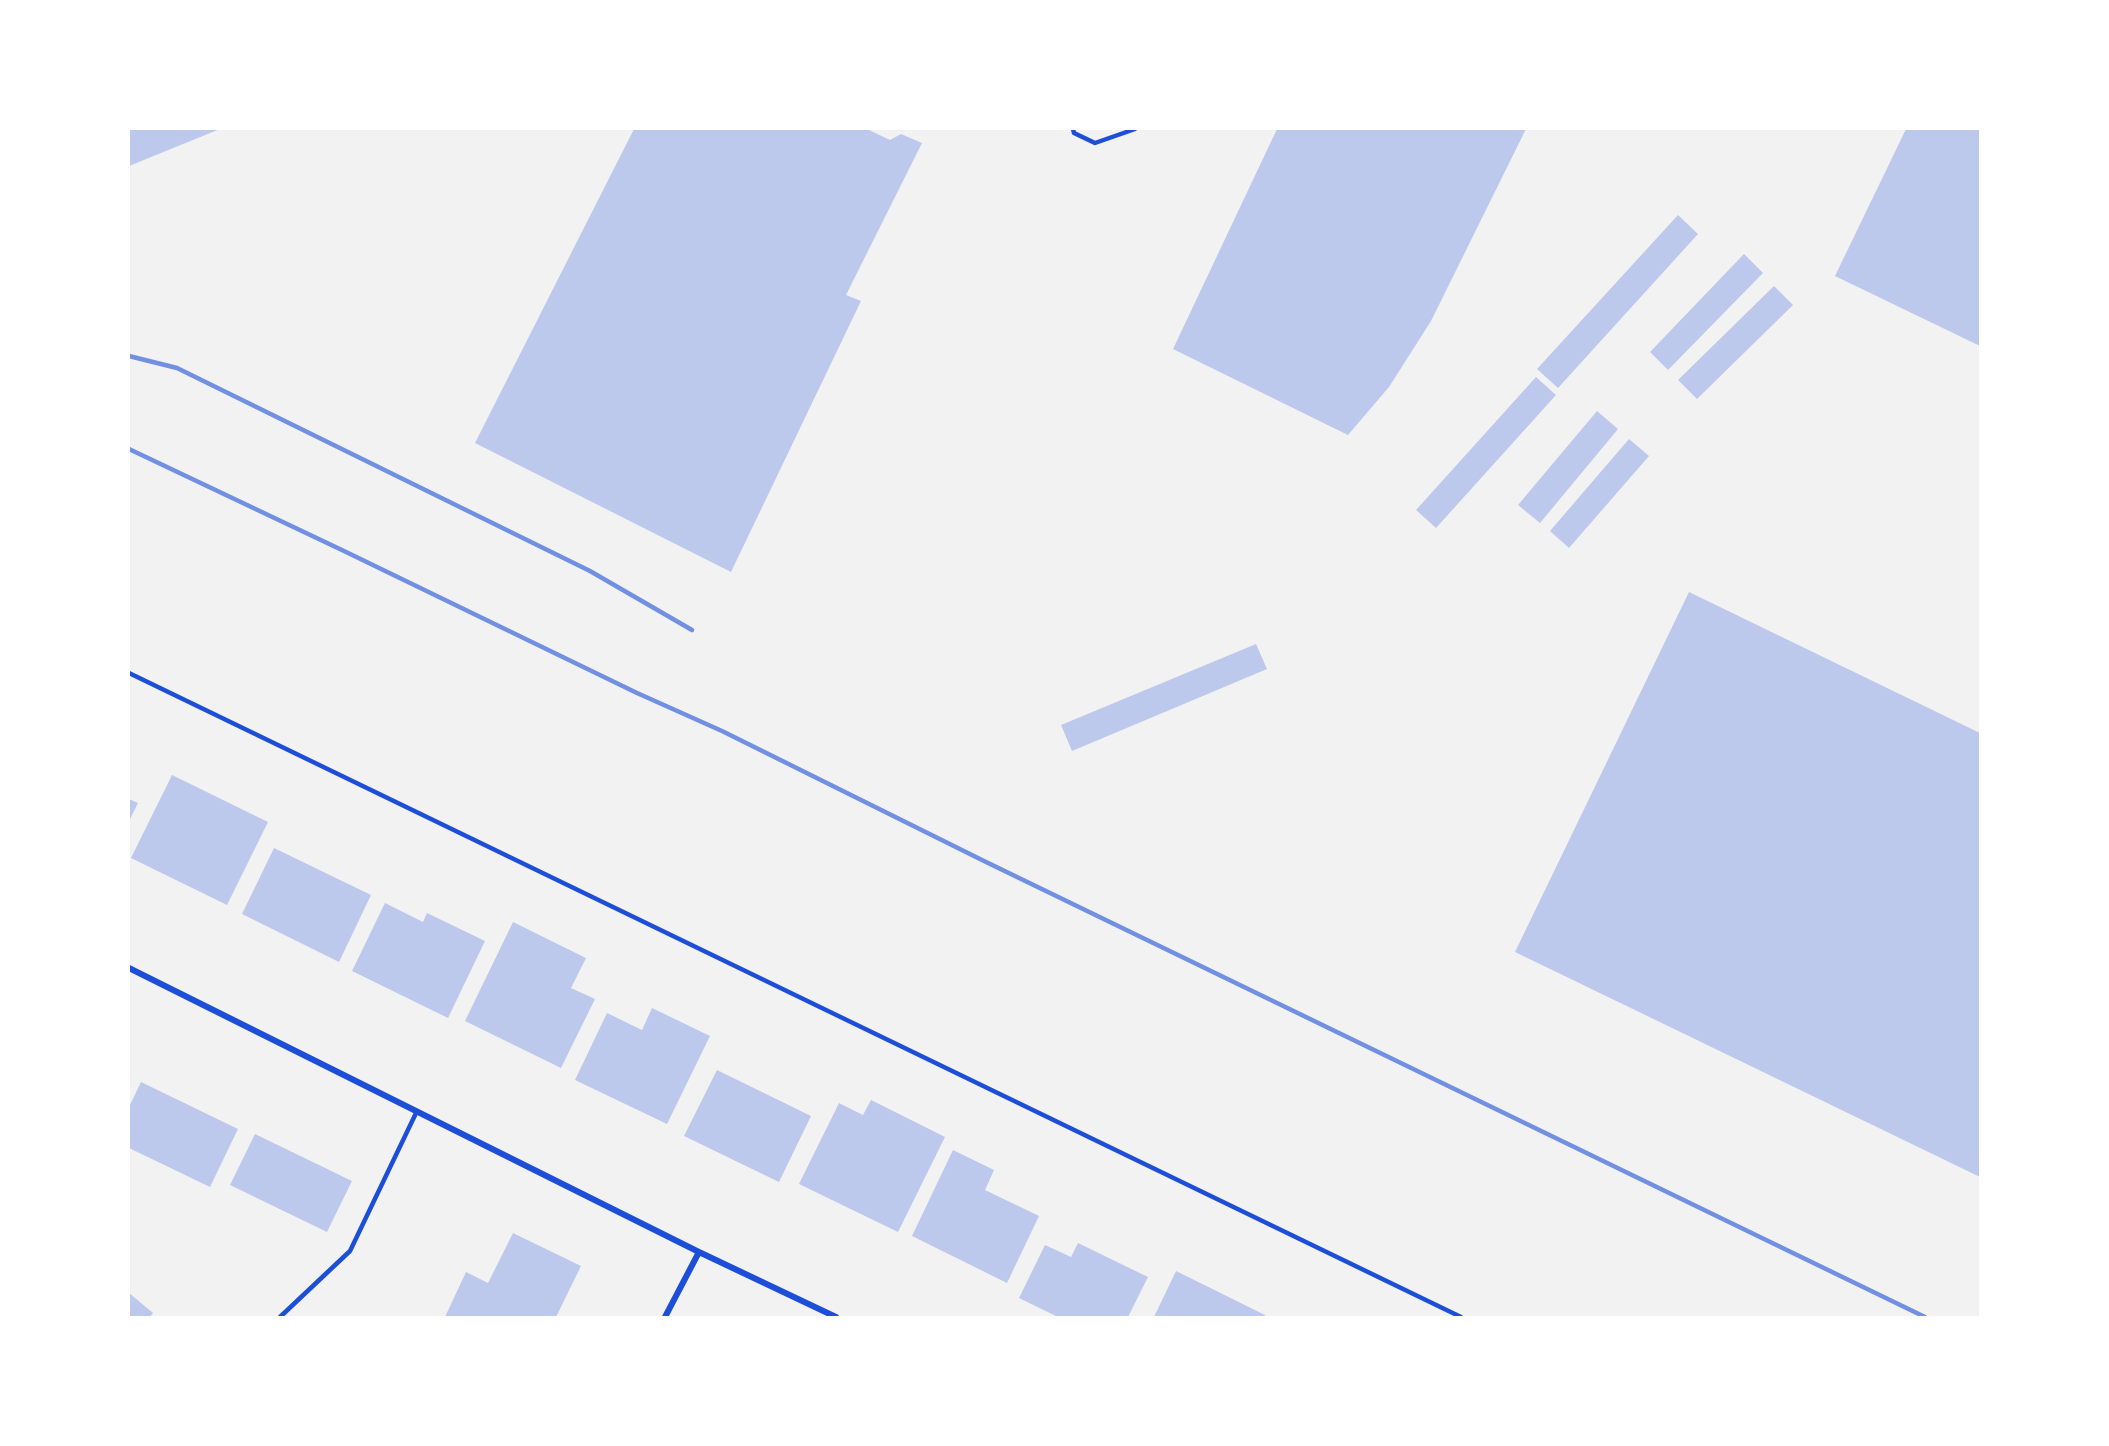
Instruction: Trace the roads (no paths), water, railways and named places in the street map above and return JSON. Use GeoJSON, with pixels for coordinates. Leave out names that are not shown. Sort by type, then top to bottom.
{"type":"FeatureCollection","features":[{"type":"Feature","properties":{"kind":"street"},"geometry":{"type":"LineString","coordinates":[[129,969],[699,1252],[836,1317]]}},
{"type":"Feature","properties":{"kind":"street"},"geometry":{"type":"LineString","coordinates":[[665,1317],[699,1252]]}},
{"type":"Feature","properties":{"kind":"lane"},"geometry":{"type":"LineString","coordinates":[[1073,129],[1074,133],[1095,143],[1135,129]]}},
{"type":"Feature","properties":{"kind":"lane"},"geometry":{"type":"LineString","coordinates":[[129,673],[1461,1317]]}},
{"type":"Feature","properties":{"kind":"lane"},"geometry":{"type":"LineString","coordinates":[[280,1317],[350,1251],[417,1111]]}},
{"type":"Feature","properties":{"kind":"railway"},"geometry":{"type":"LineString","coordinates":[[129,356],[177,368],[590,571],[692,630]]}},
{"type":"Feature","properties":{"kind":"railway"},"geometry":{"type":"LineString","coordinates":[[129,449],[637,693],[722,731],[984,861],[1925,1317]]}}]}
